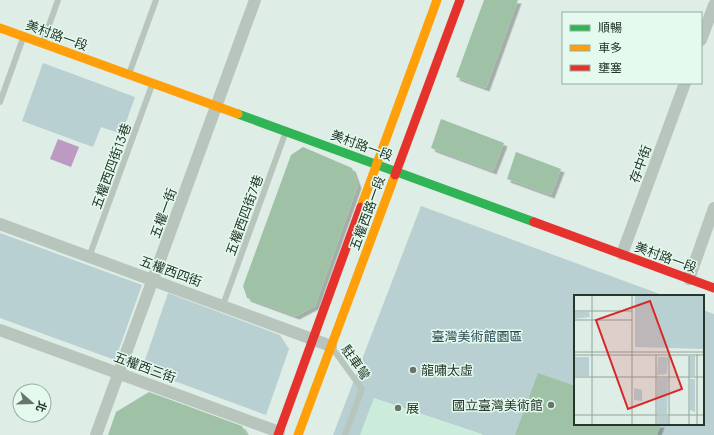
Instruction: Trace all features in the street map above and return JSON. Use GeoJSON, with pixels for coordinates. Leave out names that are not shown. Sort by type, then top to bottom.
{"type":"FeatureCollection","features":[{"type":"Feature","properties":{"kind":"main road","name":"五權西路一段"},"geometry":{"type":"LineString","coordinates":[[279,433],[437,0]]}},
{"type":"Feature","properties":{"kind":"main road","name":"五權西路一段"},"geometry":{"type":"LineString","coordinates":[[298,435],[460,0]]}},
{"type":"Feature","properties":{"kind":"main road","name":"美村路一段"},"geometry":{"type":"LineString","coordinates":[[0,28],[714,288]]}},
{"type":"Feature","properties":{"kind":"street","name":"五權一街"},"geometry":{"type":"LineString","coordinates":[[96,435],[255,0]]}},
{"type":"Feature","properties":{"kind":"street"},"geometry":{"type":"LineString","coordinates":[[702,37],[714,5]]}},
{"type":"Feature","properties":{"kind":"street","name":"存中街"},"geometry":{"type":"LineString","coordinates":[[622,254],[685,84]]}},
{"type":"Feature","properties":{"kind":"street"},"geometry":{"type":"LineString","coordinates":[[689,279],[714,208]]}},
{"type":"Feature","properties":{"kind":"street","name":"五權西四街"},"geometry":{"type":"LineString","coordinates":[[0,224],[332,346]]}},
{"type":"Feature","properties":{"kind":"street","name":"五權西三街"},"geometry":{"type":"LineString","coordinates":[[0,330],[279,433]]}},
{"type":"Feature","properties":{"kind":"lane"},"geometry":{"type":"LineString","coordinates":[[42,43],[58,0]]}},
{"type":"Feature","properties":{"kind":"lane"},"geometry":{"type":"LineString","coordinates":[[129,75],[156,0]]}},
{"type":"Feature","properties":{"kind":"lane"},"geometry":{"type":"LineString","coordinates":[[0,102],[24,37]]}},
{"type":"Feature","properties":{"kind":"lane","name":"五權西四街13巷"},"geometry":{"type":"LineString","coordinates":[[89,257],[153,83]]}},
{"type":"Feature","properties":{"kind":"lane","name":"五權西四街7巷"},"geometry":{"type":"LineString","coordinates":[[223,305],[286,132]]}},
{"type":"Feature","properties":{"kind":"lane","name":"駐車彎"},"geometry":{"type":"LineString","coordinates":[[332,346],[362,389],[345,435]]}},
{"type":"Feature","properties":{"kind":"green space"},"geometry":{"type":"Polygon","coordinates":[[[43,63],[135,97],[122,134],[101,127],[93,147],[22,121],[43,63]]]}},
{"type":"Feature","properties":{"kind":"green space","name":"臺灣美術館園區"},"geometry":{"type":"Polygon","coordinates":[[[421,206],[662,295],[574,295],[574,425],[704,425],[704,310],[714,314],[714,435],[333,435],[421,206]]]}},
{"type":"Feature","properties":{"kind":"green space"},"geometry":{"type":"Polygon","coordinates":[[[0,233],[142,285],[115,360],[0,318],[0,233]]]}},
{"type":"Feature","properties":{"kind":"green space"},"geometry":{"type":"Polygon","coordinates":[[[168,293],[280,335],[289,349],[266,415],[142,369],[168,293]]]}},
{"type":"Feature","properties":{"kind":"shaded area"},"geometry":{"type":"Polygon","coordinates":[[[58,139],[79,147],[71,167],[50,159],[58,139]]]}},
{"type":"Feature","properties":{"kind":"shaded area"},"geometry":{"type":"Polygon","coordinates":[[[374,398],[482,434],[482,435],[360,435],[374,398]]]}},
{"type":"Feature","properties":{"kind":"building"},"geometry":{"type":"Polygon","coordinates":[[[484,0],[518,0],[486,88],[456,77],[484,0]]]}},
{"type":"Feature","properties":{"kind":"building"},"geometry":{"type":"Polygon","coordinates":[[[441,119],[504,143],[493,171],[431,148],[441,119]]]}},
{"type":"Feature","properties":{"kind":"building"},"geometry":{"type":"Polygon","coordinates":[[[303,147],[352,168],[358,185],[315,306],[296,316],[247,298],[243,286],[291,155],[303,147]]]}},
{"type":"Feature","properties":{"kind":"building"},"geometry":{"type":"Polygon","coordinates":[[[516,152],[561,169],[551,195],[507,179],[516,152]]]}},
{"type":"Feature","properties":{"kind":"building","name":"國立臺灣美術館"},"geometry":{"type":"Polygon","coordinates":[[[538,373],[574,386],[574,425],[661,425],[657,435],[515,435],[538,373]]]}},
{"type":"Feature","properties":{"kind":"building"},"geometry":{"type":"Polygon","coordinates":[[[149,392],[242,426],[247,435],[108,435],[116,412],[149,392]]]}},
{"type":"Feature","properties":{"kind":"traffic: fast"},"geometry":{"type":"LineString","coordinates":[[238,114],[534,222]]}},
{"type":"Feature","properties":{"kind":"traffic: slow"},"geometry":{"type":"LineString","coordinates":[[361,207],[437,0]]}},
{"type":"Feature","properties":{"kind":"traffic: slow"},"geometry":{"type":"LineString","coordinates":[[0,28],[238,114]]}},
{"type":"Feature","properties":{"kind":"traffic: slow"},"geometry":{"type":"LineString","coordinates":[[298,435],[395,175]]}},
{"type":"Feature","properties":{"kind":"traffic: jam"},"geometry":{"type":"LineString","coordinates":[[395,175],[460,0]]}},
{"type":"Feature","properties":{"kind":"traffic: jam"},"geometry":{"type":"LineString","coordinates":[[278,435],[361,207]]}},
{"type":"Feature","properties":{"kind":"traffic: jam"},"geometry":{"type":"LineString","coordinates":[[534,222],[714,288]]}},
{"type":"Feature","properties":{"kind":"place","name":"龍嘯太虛"},"geometry":{"type":"Point","coordinates":[413,370]}},
{"type":"Feature","properties":{"kind":"place","name":"國立臺灣美術館"},"geometry":{"type":"Point","coordinates":[551,405]}},
{"type":"Feature","properties":{"kind":"place","name":"展"},"geometry":{"type":"Point","coordinates":[398,408]}}]}
